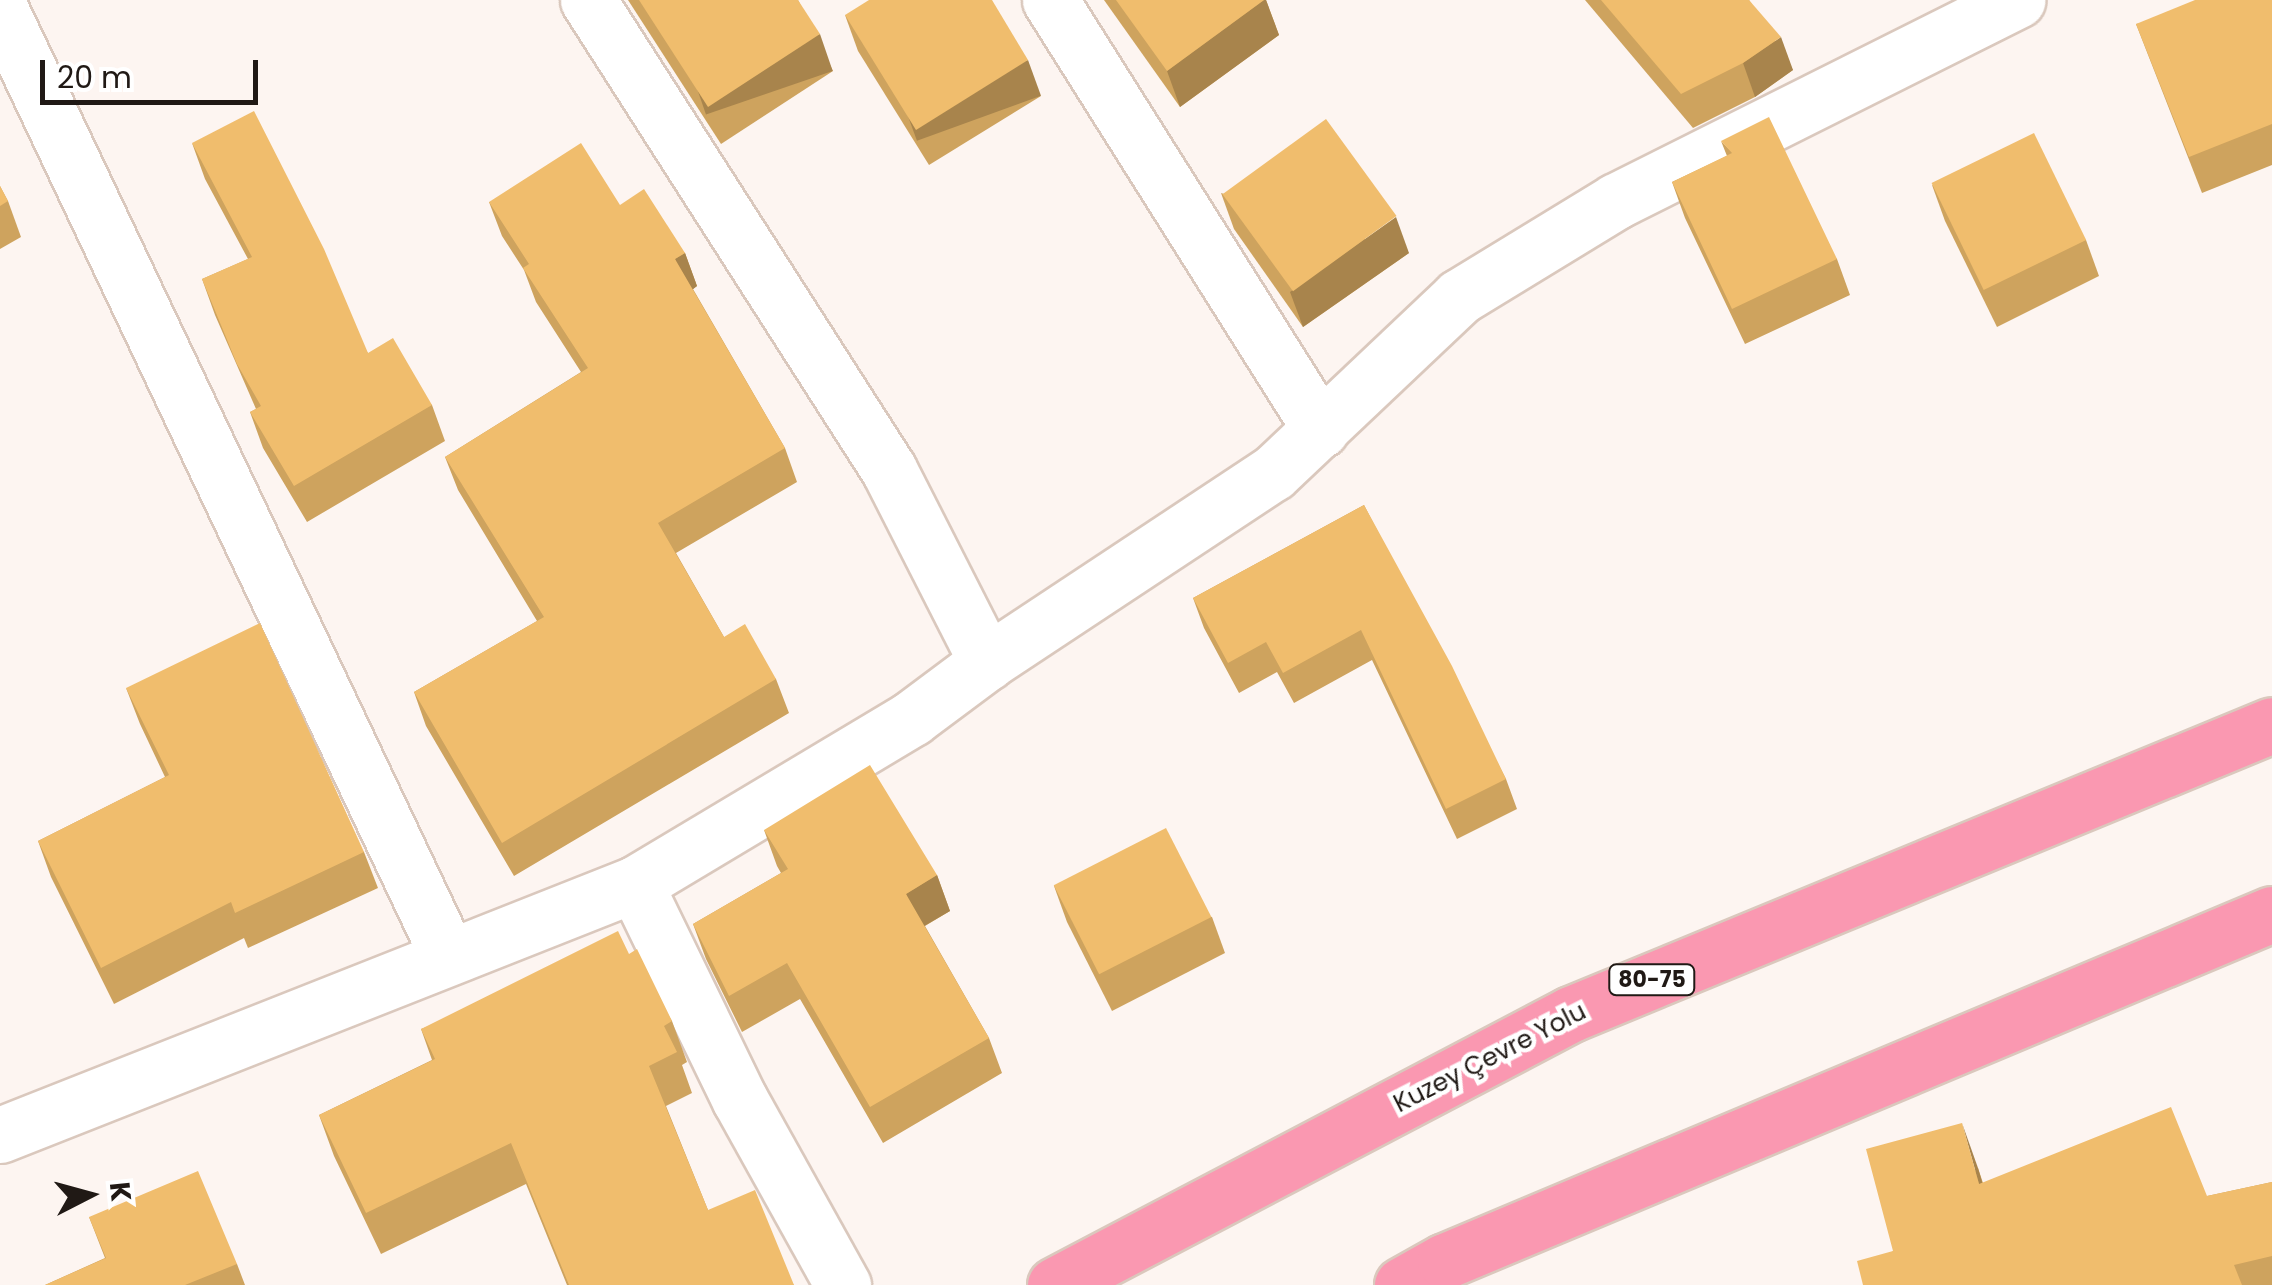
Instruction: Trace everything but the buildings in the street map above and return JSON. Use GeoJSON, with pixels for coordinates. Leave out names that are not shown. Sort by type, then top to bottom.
{"type":"FeatureCollection","features":[{"type":"Feature","properties":{"kind":"highway","name":"Kuzey Çevre Yolu"},"geometry":{"type":"LineString","coordinates":[[1055,1285],[1570,1014],[2272,725]]}},
{"type":"Feature","properties":{"kind":"highway"},"geometry":{"type":"LineString","coordinates":[[1402,1285],[1445,1262],[2272,914]]}},
{"type":"Feature","properties":{"kind":"street"},"geometry":{"type":"LineString","coordinates":[[588,0],[889,470],[987,662]]}},
{"type":"Feature","properties":{"kind":"street"},"geometry":{"type":"LineString","coordinates":[[1050,0],[1321,430]]}},
{"type":"Feature","properties":{"kind":"street"},"geometry":{"type":"LineString","coordinates":[[0,1134],[342,1003],[448,956],[634,884],[912,718],[987,662],[1274,473],[1459,297],[1616,201],[2018,0]]}},
{"type":"Feature","properties":{"kind":"street"},"geometry":{"type":"LineString","coordinates":[[0,9],[448,956]]}},
{"type":"Feature","properties":{"kind":"street"},"geometry":{"type":"LineString","coordinates":[[634,884],[740,1100],[843,1285]]}}]}
